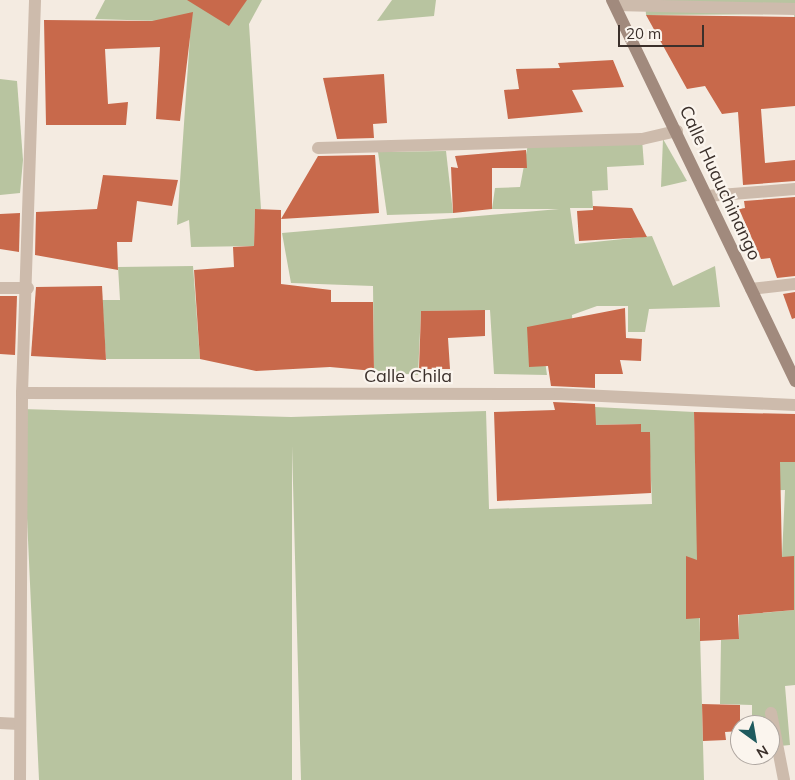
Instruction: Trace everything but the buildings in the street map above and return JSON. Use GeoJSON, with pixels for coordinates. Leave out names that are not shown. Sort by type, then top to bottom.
{"type":"FeatureCollection","features":[{"type":"Feature","properties":{"kind":"main road","name":"Calle Huauchinango"},"geometry":{"type":"LineString","coordinates":[[614,3],[677,131],[795,381]]}},
{"type":"Feature","properties":{"kind":"street"},"geometry":{"type":"LineString","coordinates":[[20,780],[22,393],[28,288],[35,0]]}},
{"type":"Feature","properties":{"kind":"street"},"geometry":{"type":"LineString","coordinates":[[614,3],[795,9]]}},
{"type":"Feature","properties":{"kind":"street"},"geometry":{"type":"LineString","coordinates":[[318,148],[642,139],[677,131]]}},
{"type":"Feature","properties":{"kind":"street"},"geometry":{"type":"LineString","coordinates":[[707,196],[795,189]]}},
{"type":"Feature","properties":{"kind":"street"},"geometry":{"type":"LineString","coordinates":[[751,289],[795,284]]}},
{"type":"Feature","properties":{"kind":"street"},"geometry":{"type":"LineString","coordinates":[[0,288],[28,288]]}},
{"type":"Feature","properties":{"kind":"street","name":"Calle Chila"},"geometry":{"type":"LineString","coordinates":[[22,393],[560,394],[795,405]]}},
{"type":"Feature","properties":{"kind":"street"},"geometry":{"type":"LineString","coordinates":[[770,713],[784,780]]}},
{"type":"Feature","properties":{"kind":"street"},"geometry":{"type":"LineString","coordinates":[[0,724],[19,724]]}},
{"type":"Feature","properties":{"kind":"green space"},"geometry":{"type":"Polygon","coordinates":[[[105,0],[262,0],[249,24],[261,209],[255,209],[254,246],[191,247],[189,220],[177,225],[191,22],[95,19],[105,0]]]}},
{"type":"Feature","properties":{"kind":"green space"},"geometry":{"type":"Polygon","coordinates":[[[392,0],[436,0],[434,16],[377,21],[392,0]]]}},
{"type":"Feature","properties":{"kind":"green space"},"geometry":{"type":"Polygon","coordinates":[[[645,0],[795,0],[795,24],[794,14],[646,15],[645,0]]]}},
{"type":"Feature","properties":{"kind":"green space"},"geometry":{"type":"Polygon","coordinates":[[[0,79],[17,81],[23,160],[20,193],[0,195],[0,79]]]}},
{"type":"Feature","properties":{"kind":"green space"},"geometry":{"type":"Polygon","coordinates":[[[642,139],[644,165],[607,167],[608,190],[592,191],[593,208],[570,208],[575,244],[652,236],[673,286],[715,266],[720,307],[649,309],[645,332],[628,332],[628,306],[597,306],[572,315],[574,349],[544,354],[547,375],[494,374],[490,310],[421,311],[418,375],[374,371],[373,286],[291,283],[282,233],[559,209],[492,209],[495,188],[520,187],[528,144],[642,139]]]}},
{"type":"Feature","properties":{"kind":"green space"},"geometry":{"type":"Polygon","coordinates":[[[663,139],[687,181],[661,187],[663,139]]]}},
{"type":"Feature","properties":{"kind":"green space"},"geometry":{"type":"Polygon","coordinates":[[[446,151],[453,213],[387,215],[378,152],[446,151]]]}},
{"type":"Feature","properties":{"kind":"green space"},"geometry":{"type":"Polygon","coordinates":[[[193,266],[200,359],[106,359],[102,300],[120,300],[118,267],[193,266]]]}},
{"type":"Feature","properties":{"kind":"green space"},"geometry":{"type":"Polygon","coordinates":[[[595,407],[694,412],[704,780],[301,780],[292,446],[292,780],[39,780],[22,409],[291,417],[486,411],[489,509],[652,504],[649,432],[641,432],[641,424],[595,425],[595,407]]]}},
{"type":"Feature","properties":{"kind":"green space"},"geometry":{"type":"Polygon","coordinates":[[[755,462],[795,462],[795,685],[785,686],[790,745],[780,746],[780,715],[752,715],[752,705],[720,704],[721,640],[739,639],[739,615],[794,610],[794,557],[782,557],[785,490],[745,491],[755,462]]]}}]}
